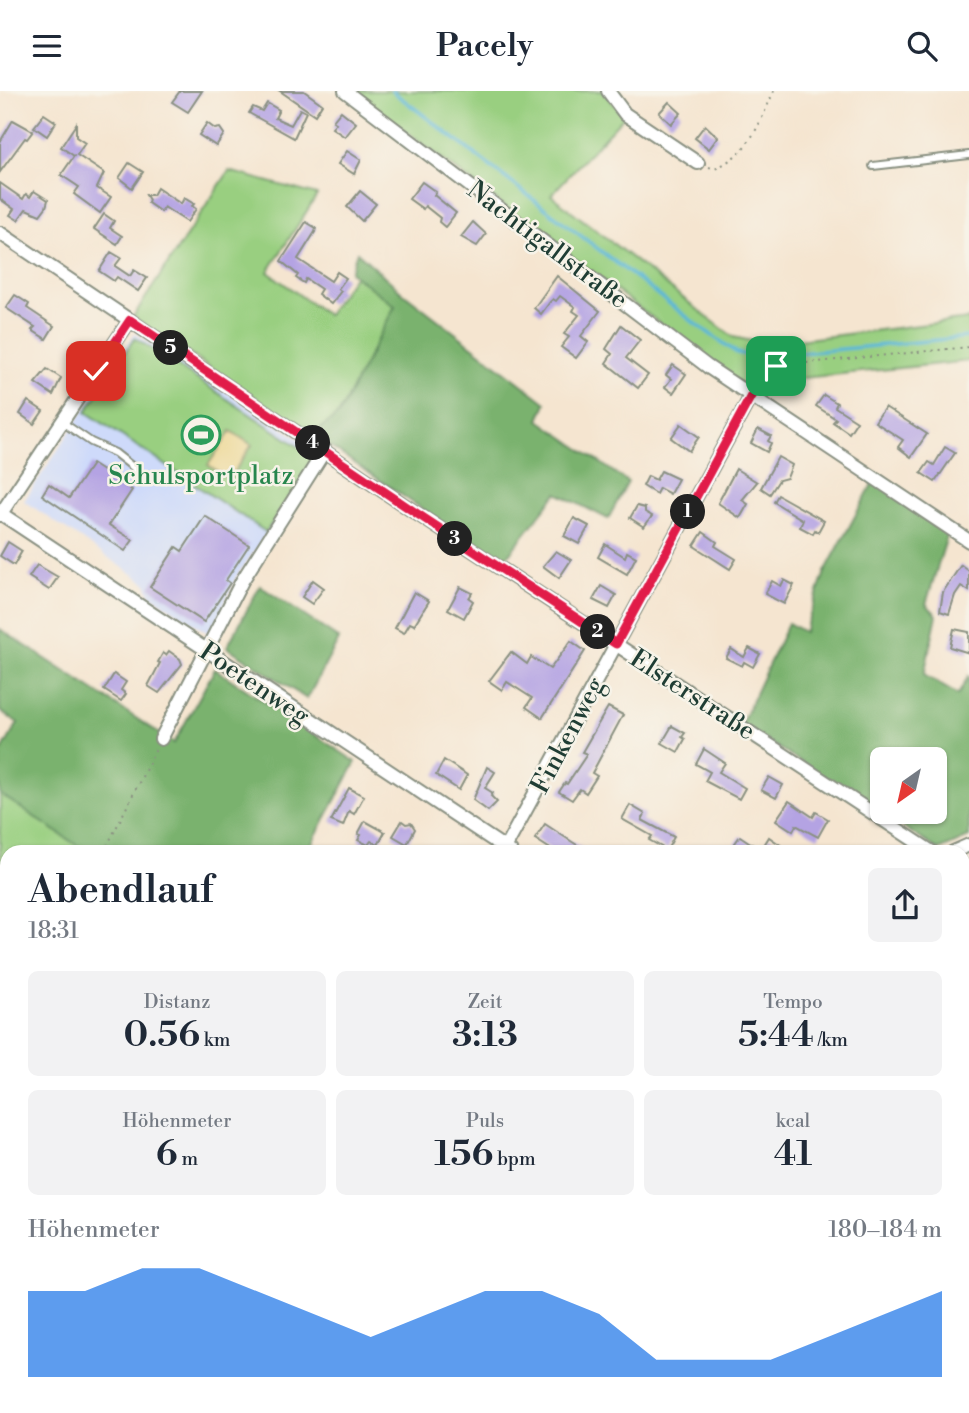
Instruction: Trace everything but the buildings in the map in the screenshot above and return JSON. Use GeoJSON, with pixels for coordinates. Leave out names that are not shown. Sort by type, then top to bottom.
{"type":"FeatureCollection","features":[{"type":"Feature","properties":{"kind":"street","name":"Nachtigallstraße"},"geometry":{"type":"LineString","coordinates":[[345,91],[708,367],[969,541]]}},
{"type":"Feature","properties":{"kind":"street"},"geometry":{"type":"LineString","coordinates":[[608,91],[625,114],[698,163]]}},
{"type":"Feature","properties":{"kind":"street","name":"Elsterstraße"},"geometry":{"type":"LineString","coordinates":[[0,233],[413,511],[921,845]]}},
{"type":"Feature","properties":{"kind":"street"},"geometry":{"type":"LineString","coordinates":[[0,514],[130,320]]}},
{"type":"Feature","properties":{"kind":"street","name":"Finkenweg"},"geometry":{"type":"LineString","coordinates":[[509,845],[751,396]]}},
{"type":"Feature","properties":{"kind":"street"},"geometry":{"type":"LineString","coordinates":[[161,739],[242,581],[325,450]]}},
{"type":"Feature","properties":{"kind":"street","name":"Poetenweg"},"geometry":{"type":"LineString","coordinates":[[0,514],[497,845]]}},
{"type":"Feature","properties":{"kind":"lane"},"geometry":{"type":"LineString","coordinates":[[873,166],[969,155]]}},
{"type":"Feature","properties":{"kind":"lane"},"geometry":{"type":"LineString","coordinates":[[62,422],[91,442],[115,453],[134,468],[138,483]]}},
{"type":"Feature","properties":{"kind":"path"},"geometry":{"type":"LineString","coordinates":[[698,163],[715,169],[735,157],[754,135],[774,91]]}},
{"type":"Feature","properties":{"kind":"path"},"geometry":{"type":"LineString","coordinates":[[751,396],[776,366],[969,347]]}},
{"type":"Feature","properties":{"kind":"path"},"geometry":{"type":"LineString","coordinates":[[108,845],[161,739]]}},
{"type":"Feature","properties":{"kind":"shaded area"},"geometry":{"type":"Polygon","coordinates":[[[135,333],[320,452],[236,577],[211,635],[150,595],[146,583],[24,501],[135,333]]]}},
{"type":"Feature","properties":{"kind":"green space"},"geometry":{"type":"Polygon","coordinates":[[[352,91],[603,91],[624,116],[551,195],[733,337],[766,344],[969,319],[969,361],[742,384],[352,91]]]}},
{"type":"Feature","properties":{"kind":"green space"},"geometry":{"type":"Polygon","coordinates":[[[229,171],[317,195],[268,272],[327,315],[355,275],[395,306],[339,414],[313,435],[133,317],[229,171]]]}},
{"type":"Feature","properties":{"kind":"green space"},"geometry":{"type":"Polygon","coordinates":[[[357,252],[402,292],[546,403],[539,420],[628,482],[608,519],[557,493],[502,563],[313,435],[339,414],[395,306],[350,272],[357,252]]]}},
{"type":"Feature","properties":{"kind":"green space","name":"Schulsportplatz"},"geometry":{"type":"Polygon","coordinates":[[[135,338],[316,458],[266,532],[86,412],[135,338]]]}},
{"type":"Feature","properties":{"kind":"green space"},"geometry":{"type":"Polygon","coordinates":[[[875,479],[949,530],[926,604],[937,615],[924,675],[958,695],[969,675],[969,837],[951,845],[931,845],[898,824],[947,824],[947,747],[870,747],[870,806],[741,724],[788,623],[804,632],[825,572],[875,479]]]}},
{"type":"Feature","properties":{"kind":"green space"},"geometry":{"type":"Polygon","coordinates":[[[260,586],[339,639],[307,699],[227,647],[260,586]]]}},
{"type":"Feature","properties":{"kind":"green space"},"geometry":{"type":"Polygon","coordinates":[[[0,629],[174,743],[215,669],[356,762],[311,845],[76,845],[0,794],[0,754],[18,723],[0,711],[0,629]]]}},
{"type":"Feature","properties":{"kind":"green space"},"geometry":{"type":"Polygon","coordinates":[[[0,794],[78,845],[0,845],[0,794]]]}},
{"type":"Feature","properties":{"kind":"sand"},"geometry":{"type":"Polygon","coordinates":[[[231,431],[252,445],[229,479],[208,465],[231,431]]]}},
{"type":"Feature","properties":{"kind":"waterway"},"geometry":{"type":"LineString","coordinates":[[392,91],[737,353],[758,357],[969,337]]}},
{"type":"Feature","properties":{"kind":"place","name":"Schulsportplatz"},"geometry":{"type":"Point","coordinates":[201,435]}},
{"type":"Feature","properties":{"kind":"route"},"geometry":{"type":"LineString","coordinates":[[96,371],[130,320],[616,644],[751,396],[776,366]]}}]}
